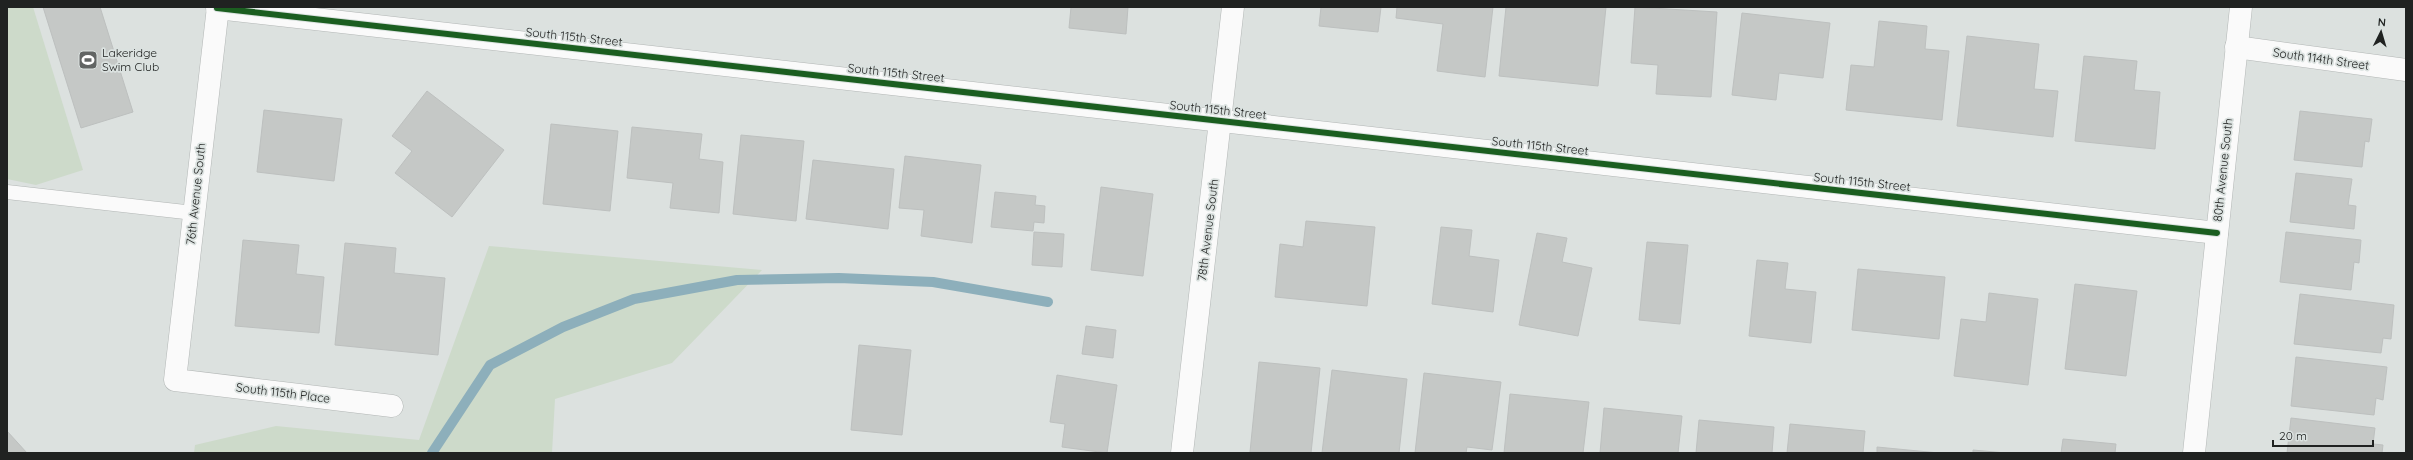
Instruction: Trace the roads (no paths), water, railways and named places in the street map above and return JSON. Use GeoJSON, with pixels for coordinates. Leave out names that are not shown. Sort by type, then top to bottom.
{"type":"FeatureCollection","features":[{"type":"Feature","properties":{"kind":"street","name":"South 115th Street"},"geometry":{"type":"LineString","coordinates":[[218,7],[2217,233]]}},
{"type":"Feature","properties":{"kind":"street","name":"76th Avenue South"},"geometry":{"type":"LineString","coordinates":[[175,380],[218,7]]}},
{"type":"Feature","properties":{"kind":"street","name":"78th Avenue South"},"geometry":{"type":"LineString","coordinates":[[1182,453],[1233,7]]}},
{"type":"Feature","properties":{"kind":"street","name":"80th Avenue South"},"geometry":{"type":"LineString","coordinates":[[2194,453],[2240,7]]}},
{"type":"Feature","properties":{"kind":"street","name":"South 114th Street"},"geometry":{"type":"LineString","coordinates":[[2236,47],[2406,70]]}},
{"type":"Feature","properties":{"kind":"street","name":"South 115th Place"},"geometry":{"type":"LineString","coordinates":[[175,380],[392,406]]}},
{"type":"Feature","properties":{"kind":"lane"},"geometry":{"type":"LineString","coordinates":[[7,192],[194,213]]}},
{"type":"Feature","properties":{"kind":"waterway"},"geometry":{"type":"LineString","coordinates":[[432,453],[490,365],[563,327],[634,299],[737,280],[839,278],[933,282],[1048,302]]}},
{"type":"Feature","properties":{"kind":"place","name":"Lakeridge Swim Club"},"geometry":{"type":"Point","coordinates":[88,60]}}]}
